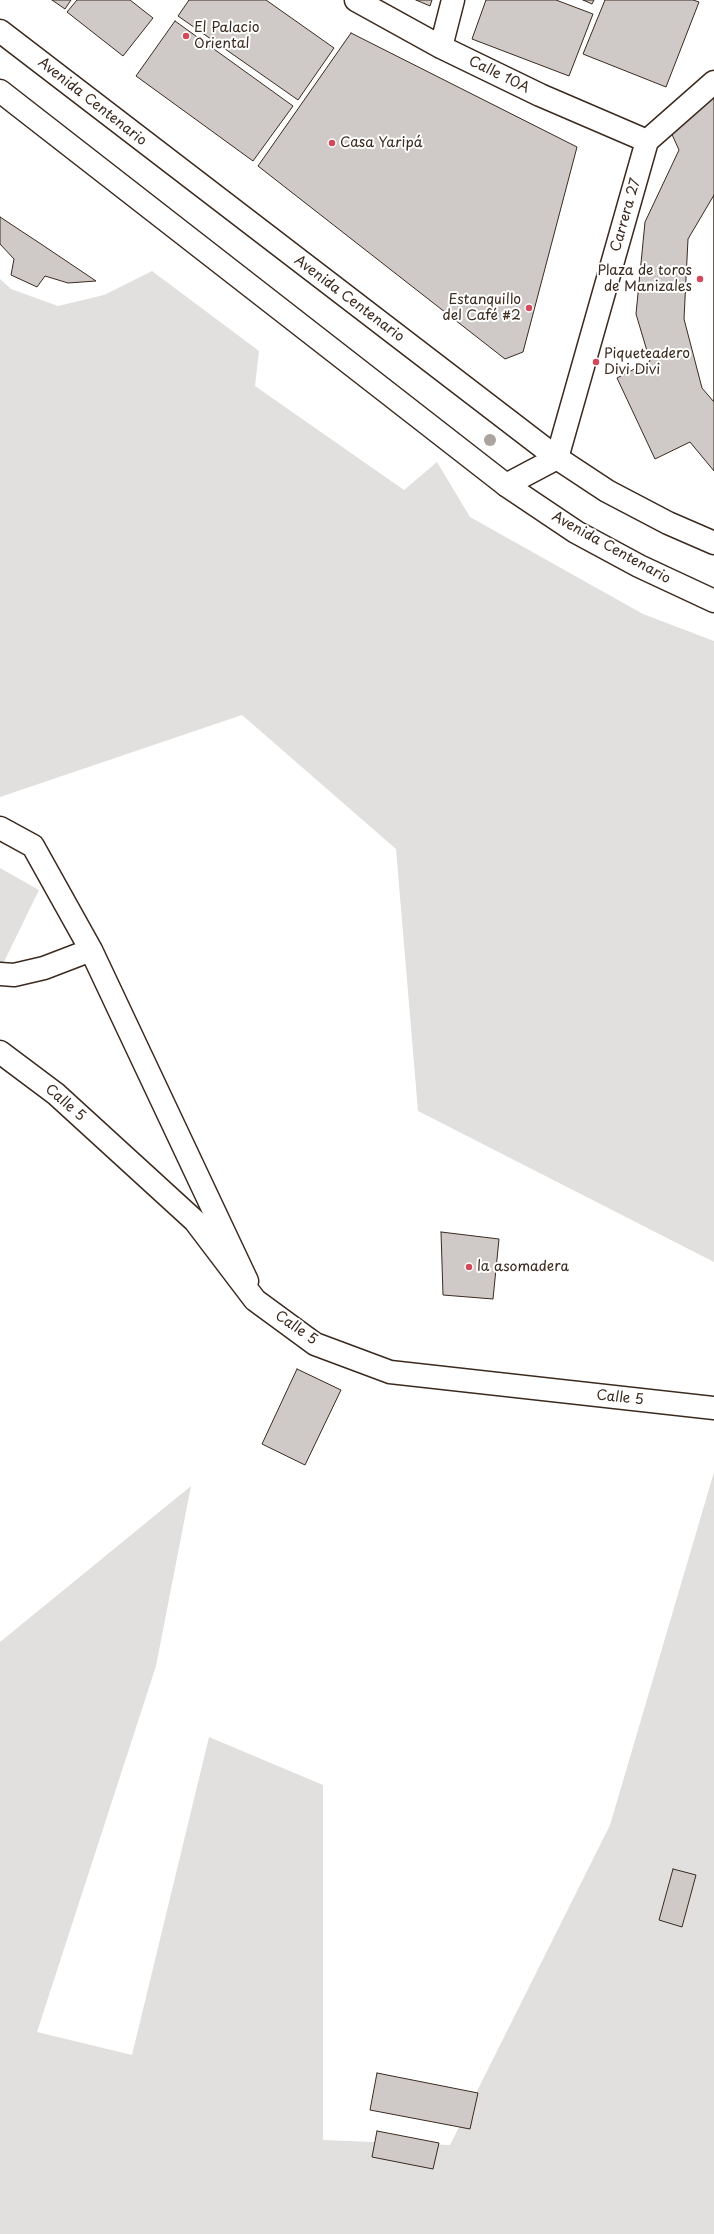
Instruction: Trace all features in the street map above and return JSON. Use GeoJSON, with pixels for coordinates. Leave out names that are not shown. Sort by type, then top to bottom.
{"type":"FeatureCollection","features":[{"type":"Feature","properties":{"kind":"street","name":"Calle 10A"},"geometry":{"type":"LineString","coordinates":[[356,0],[441,47],[540,95],[647,141]]}},
{"type":"Feature","properties":{"kind":"street"},"geometry":{"type":"LineString","coordinates":[[441,47],[453,0]]}},
{"type":"Feature","properties":{"kind":"street","name":"Avenida Centenario"},"geometry":{"type":"LineString","coordinates":[[0,31],[557,458],[607,491],[668,523],[714,543]]}},
{"type":"Feature","properties":{"kind":"street"},"geometry":{"type":"LineString","coordinates":[[647,141],[714,82]]}},
{"type":"Feature","properties":{"kind":"street","name":"Avenida Centenario"},"geometry":{"type":"LineString","coordinates":[[0,91],[506,485],[576,532],[639,566],[714,601]]}},
{"type":"Feature","properties":{"kind":"street","name":"Carrera 27"},"geometry":{"type":"LineString","coordinates":[[557,458],[647,141]]}},
{"type":"Feature","properties":{"kind":"street"},"geometry":{"type":"LineString","coordinates":[[506,485],[557,458]]}},
{"type":"Feature","properties":{"kind":"street"},"geometry":{"type":"LineString","coordinates":[[0,828],[33,846],[91,950],[255,1300]]}},
{"type":"Feature","properties":{"kind":"street"},"geometry":{"type":"LineString","coordinates":[[0,974],[14,975],[44,968],[91,950]]}},
{"type":"Feature","properties":{"kind":"street","name":"Calle 5"},"geometry":{"type":"LineString","coordinates":[[0,1052],[56,1094],[195,1221],[255,1300],[316,1344],[390,1372],[714,1408]]}},
{"type":"Feature","properties":{"kind":"shaded area"},"geometry":{"type":"Polygon","coordinates":[[[152,271],[259,351],[255,386],[404,490],[437,462],[470,517],[643,614],[714,641],[714,1262],[418,1111],[396,849],[242,715],[0,797],[0,279],[11,289],[58,306],[104,295],[152,271]]]}},
{"type":"Feature","properties":{"kind":"shaded area"},"geometry":{"type":"Polygon","coordinates":[[[0,868],[39,890],[0,970],[0,868]]]}},
{"type":"Feature","properties":{"kind":"shaded area"},"geometry":{"type":"Polygon","coordinates":[[[714,1472],[714,2234],[0,2234],[0,1642],[191,1486],[156,1666],[37,2032],[132,2055],[209,1737],[323,1785],[323,2140],[450,2145],[610,1825],[714,1472]]]}},
{"type":"Feature","properties":{"kind":"building"},"geometry":{"type":"Polygon","coordinates":[[[52,0],[71,0],[65,9],[52,0]]]}},
{"type":"Feature","properties":{"kind":"building"},"geometry":{"type":"Polygon","coordinates":[[[77,0],[130,0],[153,18],[123,56],[67,12],[77,0]]]}},
{"type":"Feature","properties":{"kind":"building"},"geometry":{"type":"Polygon","coordinates":[[[189,0],[266,0],[334,48],[298,100],[178,16],[189,0]]]}},
{"type":"Feature","properties":{"kind":"building"},"geometry":{"type":"Polygon","coordinates":[[[416,0],[432,0],[430,6],[416,0]]]}},
{"type":"Feature","properties":{"kind":"building"},"geometry":{"type":"Polygon","coordinates":[[[486,0],[556,0],[593,14],[569,76],[472,39],[486,0]]]}},
{"type":"Feature","properties":{"kind":"building"},"geometry":{"type":"Polygon","coordinates":[[[583,0],[594,0],[592,4],[583,0]]]}},
{"type":"Feature","properties":{"kind":"building"},"geometry":{"type":"Polygon","coordinates":[[[605,0],[693,0],[699,2],[666,87],[583,54],[605,0]]]}},
{"type":"Feature","properties":{"kind":"building"},"geometry":{"type":"Polygon","coordinates":[[[175,21],[293,106],[253,161],[136,76],[175,21]]]}},
{"type":"Feature","properties":{"kind":"building"},"geometry":{"type":"Polygon","coordinates":[[[351,33],[577,147],[523,352],[505,359],[258,166],[351,33]]]}},
{"type":"Feature","properties":{"kind":"building"},"geometry":{"type":"Polygon","coordinates":[[[714,93],[714,471],[690,442],[655,459],[617,378],[650,361],[636,314],[645,222],[679,150],[670,130],[714,93]]]}},
{"type":"Feature","properties":{"kind":"building","name":"Plaza de toros de Manizales"},"geometry":{"type":"Polygon","coordinates":[[[714,195],[714,402],[702,388],[684,319],[688,239],[714,195]]]}},
{"type":"Feature","properties":{"kind":"building"},"geometry":{"type":"Polygon","coordinates":[[[0,217],[96,281],[68,283],[45,276],[37,287],[11,275],[14,259],[0,244],[0,217]]]}},
{"type":"Feature","properties":{"kind":"building","name":"la asomadera"},"geometry":{"type":"Polygon","coordinates":[[[441,1232],[499,1239],[493,1299],[443,1295],[441,1232]]]}},
{"type":"Feature","properties":{"kind":"building"},"geometry":{"type":"Polygon","coordinates":[[[297,1369],[341,1390],[305,1465],[262,1444],[297,1369]]]}},
{"type":"Feature","properties":{"kind":"building"},"geometry":{"type":"Polygon","coordinates":[[[673,1869],[696,1875],[682,1927],[659,1920],[673,1869]]]}},
{"type":"Feature","properties":{"kind":"building"},"geometry":{"type":"Polygon","coordinates":[[[377,2073],[478,2093],[470,2129],[370,2110],[377,2073]]]}},
{"type":"Feature","properties":{"kind":"building"},"geometry":{"type":"Polygon","coordinates":[[[377,2131],[439,2143],[433,2169],[372,2157],[377,2131]]]}},
{"type":"Feature","properties":{"kind":"place","name":"El Palacio Oriental"},"geometry":{"type":"Point","coordinates":[186,36]}},
{"type":"Feature","properties":{"kind":"place","name":"Casa Yaripá"},"geometry":{"type":"Point","coordinates":[332,143]}},
{"type":"Feature","properties":{"kind":"place","name":"Plaza de toros de Manizales"},"geometry":{"type":"Point","coordinates":[700,279]}},
{"type":"Feature","properties":{"kind":"place","name":"Estanquillo del Café #2"},"geometry":{"type":"Point","coordinates":[529,308]}},
{"type":"Feature","properties":{"kind":"place","name":"Piqueteadero Divi Divi"},"geometry":{"type":"Point","coordinates":[596,362]}},
{"type":"Feature","properties":{"kind":"place","name":"la asomadera"},"geometry":{"type":"Point","coordinates":[469,1267]}}]}
